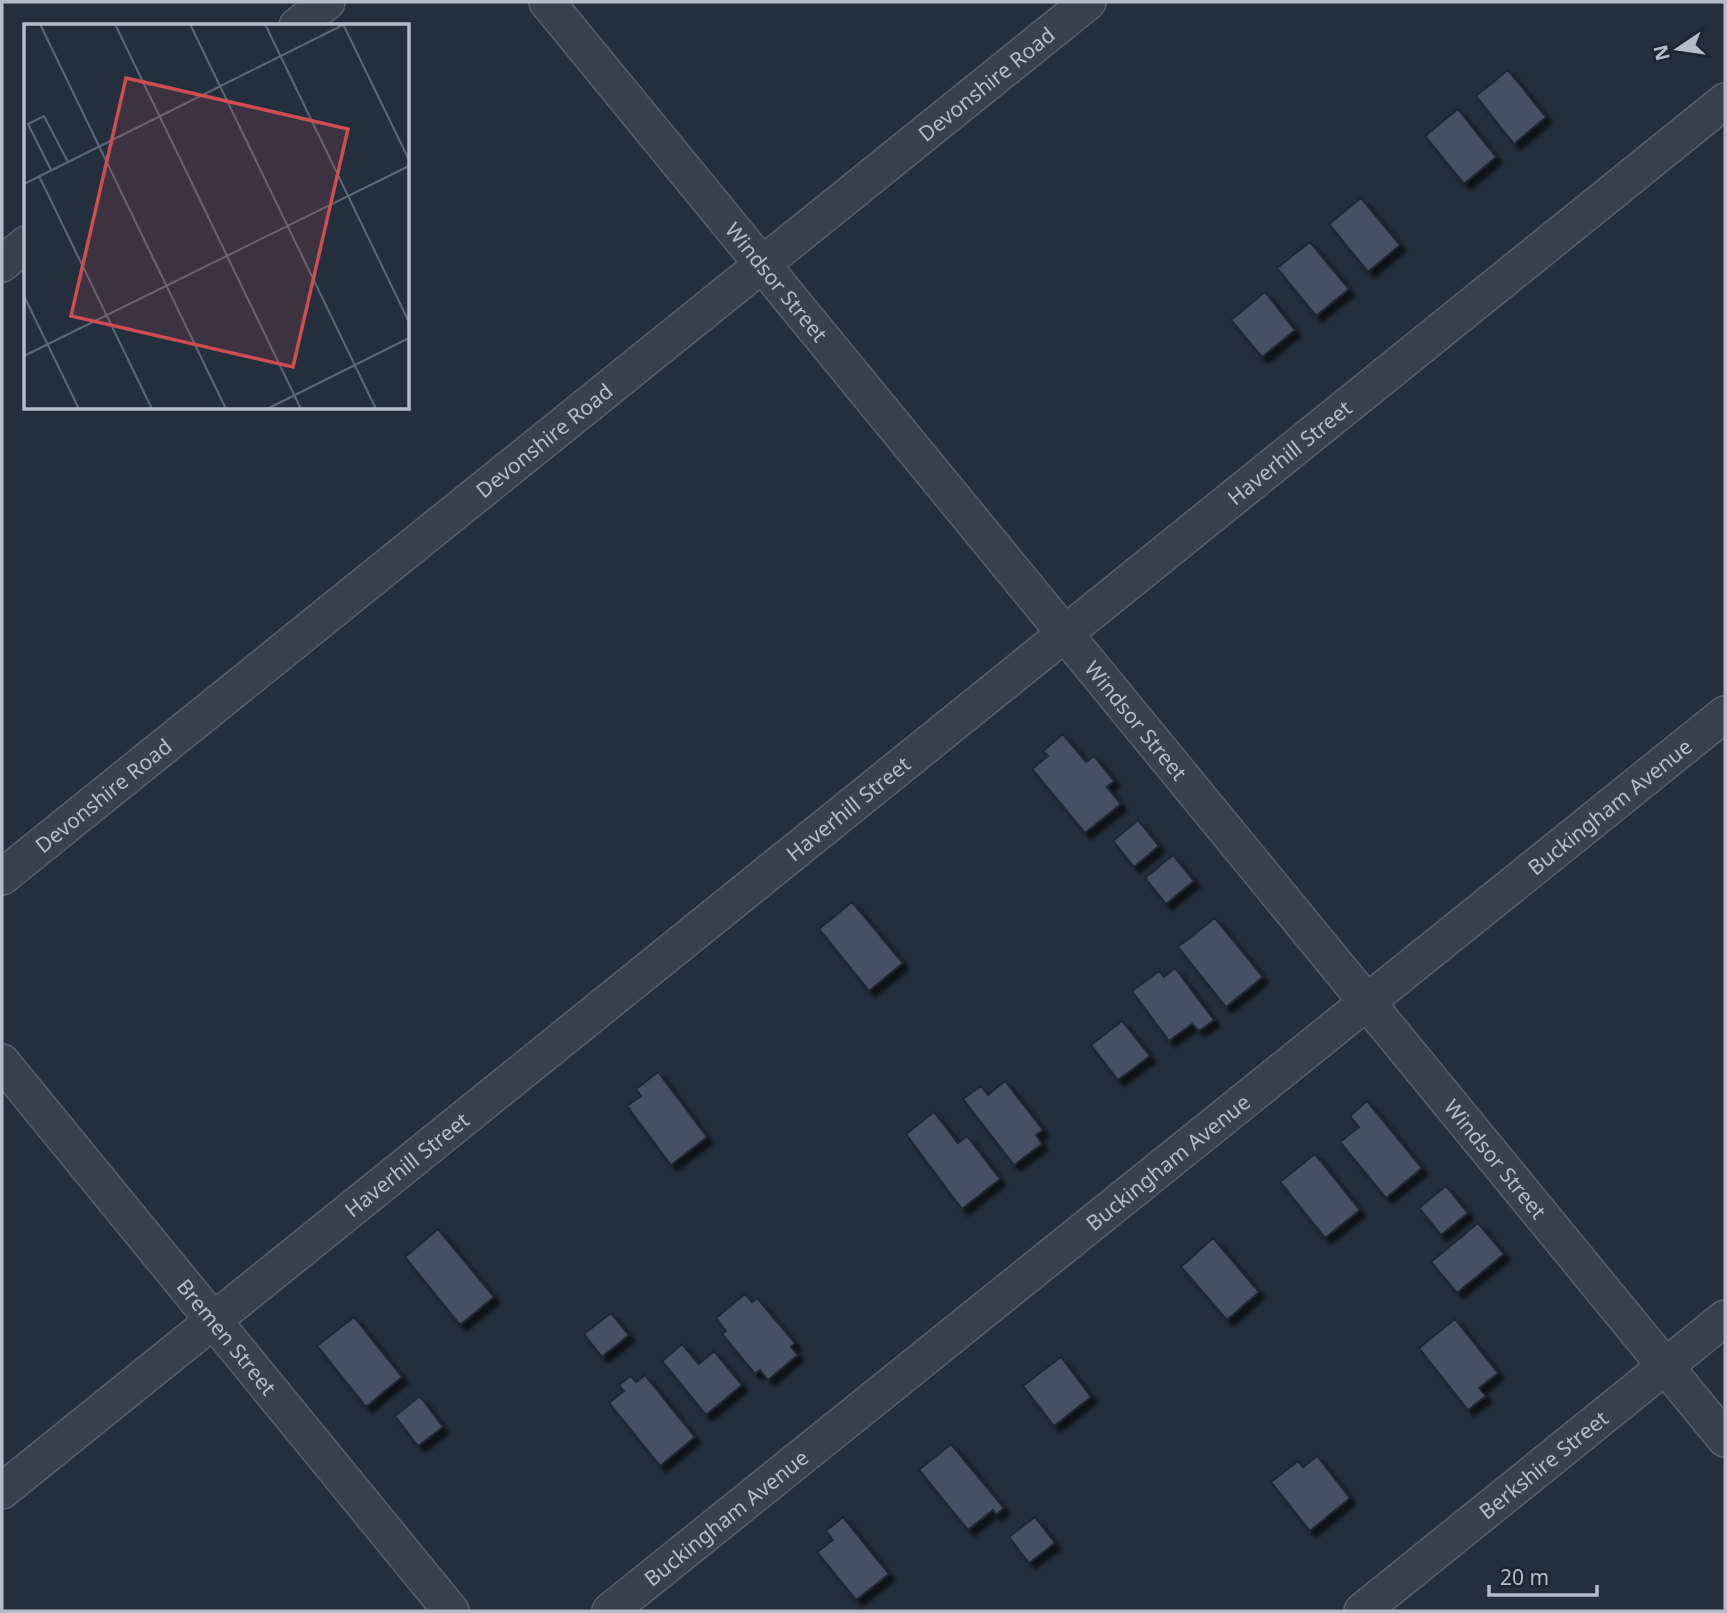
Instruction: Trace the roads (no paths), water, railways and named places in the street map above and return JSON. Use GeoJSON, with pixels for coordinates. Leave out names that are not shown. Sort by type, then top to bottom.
{"type":"FeatureCollection","features":[{"type":"Feature","properties":{"kind":"street"},"geometry":{"type":"LineString","coordinates":[[300,24],[327,2]]}},
{"type":"Feature","properties":{"kind":"street","name":"Windsor Street"},"geometry":{"type":"LineString","coordinates":[[547,2],[1725,1439]]}},
{"type":"Feature","properties":{"kind":"street","name":"Devonshire Road"},"geometry":{"type":"LineString","coordinates":[[2,877],[1088,2]]}},
{"type":"Feature","properties":{"kind":"street","name":"Haverhill Street"},"geometry":{"type":"LineString","coordinates":[[2,1490],[1725,101]]}},
{"type":"Feature","properties":{"kind":"street"},"geometry":{"type":"LineString","coordinates":[[2,264],[24,246]]}},
{"type":"Feature","properties":{"kind":"street","name":"Buckingham Avenue"},"geometry":{"type":"LineString","coordinates":[[610,1611],[1725,714]]}},
{"type":"Feature","properties":{"kind":"street","name":"Bremen Street"},"geometry":{"type":"LineString","coordinates":[[2,1062],[451,1611]]}},
{"type":"Feature","properties":{"kind":"street","name":"Berkshire Street"},"geometry":{"type":"LineString","coordinates":[[1362,1611],[1725,1318]]}}]}
